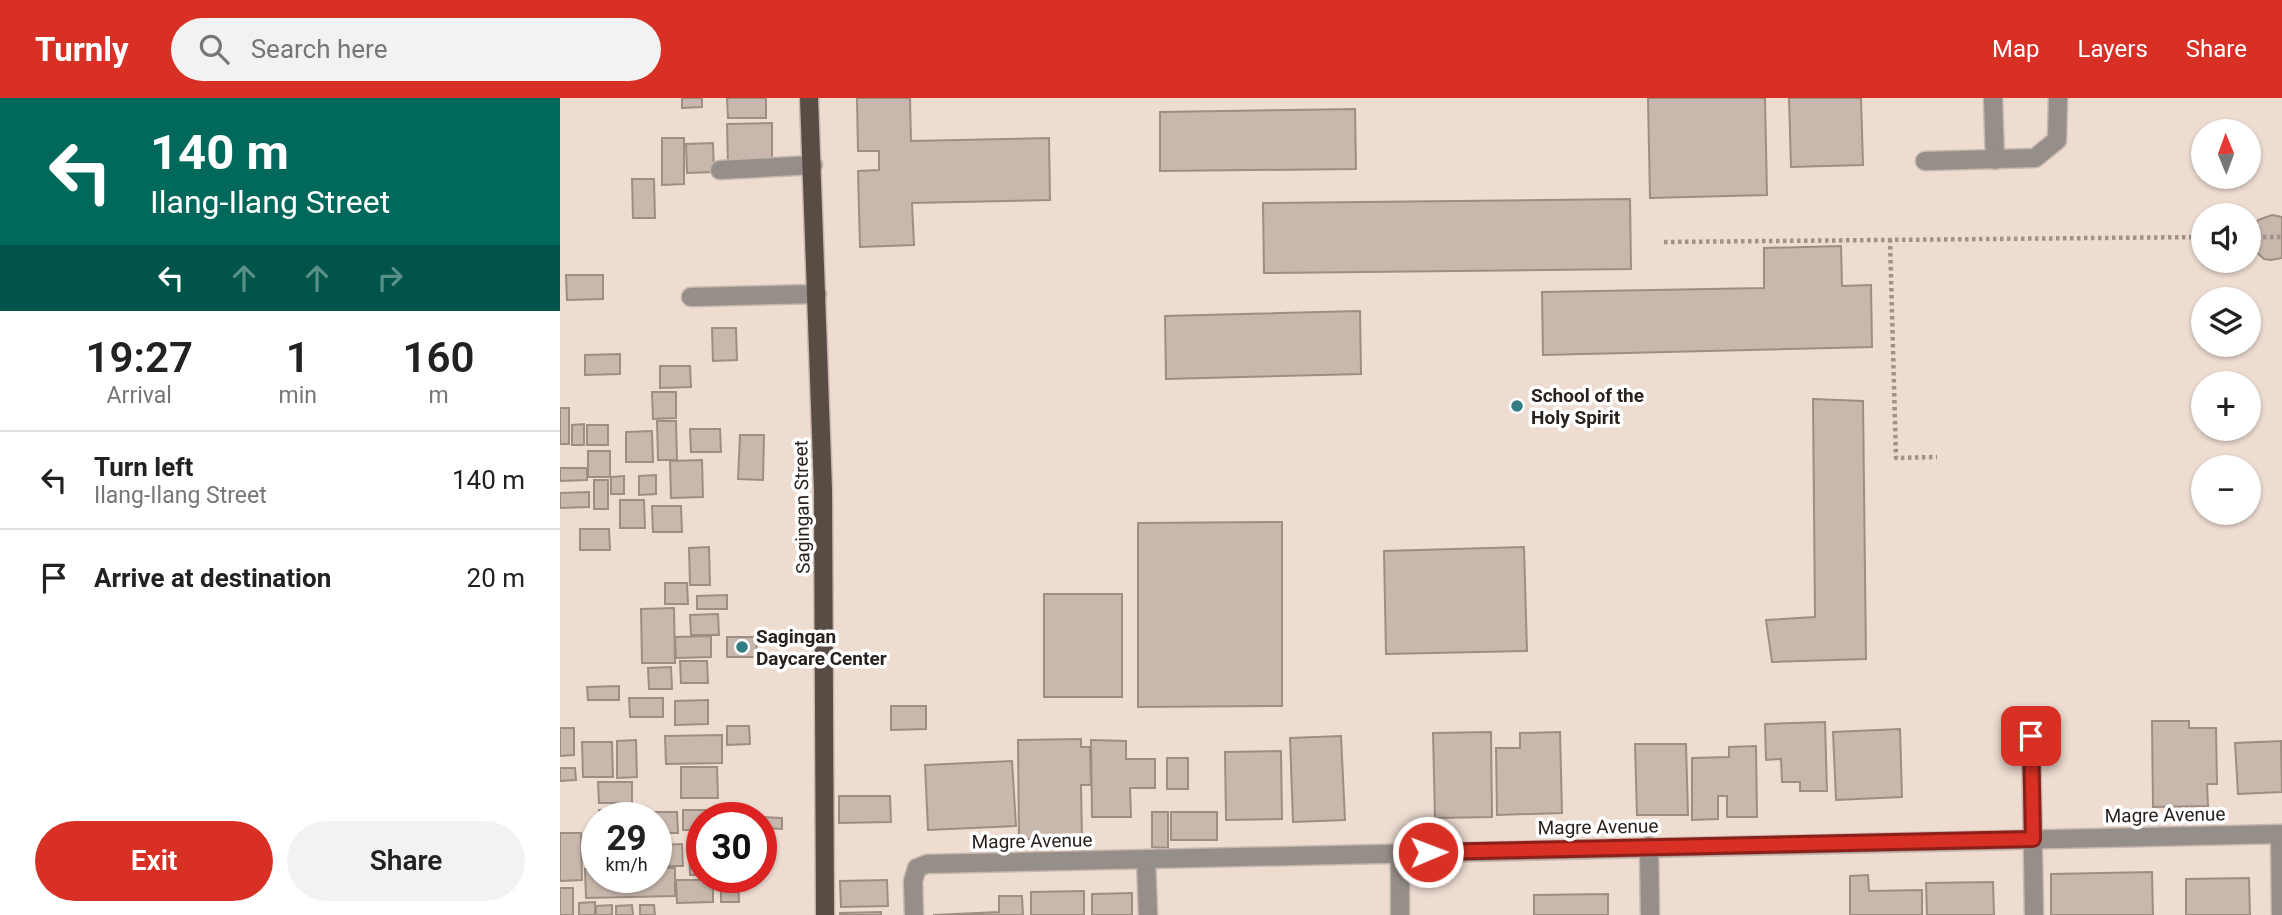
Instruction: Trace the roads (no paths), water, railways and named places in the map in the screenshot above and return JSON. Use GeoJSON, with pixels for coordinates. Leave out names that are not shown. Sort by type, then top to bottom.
{"type":"FeatureCollection","features":[{"type":"Feature","properties":{"kind":"main road","name":"Sagingan Street"},"geometry":{"type":"LineString","coordinates":[[808,98],[813,165],[823,490],[825,915]]}},
{"type":"Feature","properties":{"kind":"street"},"geometry":{"type":"LineString","coordinates":[[1993,98],[1995,160]]}},
{"type":"Feature","properties":{"kind":"street"},"geometry":{"type":"LineString","coordinates":[[1925,161],[2035,158],[2057,141],[2058,98]]}},
{"type":"Feature","properties":{"kind":"street"},"geometry":{"type":"LineString","coordinates":[[720,170],[813,165]]}},
{"type":"Feature","properties":{"kind":"street"},"geometry":{"type":"LineString","coordinates":[[691,298],[817,294]]}},
{"type":"Feature","properties":{"kind":"street"},"geometry":{"type":"LineString","coordinates":[[2031,736],[2034,915]]}},
{"type":"Feature","properties":{"kind":"street"},"geometry":{"type":"LineString","coordinates":[[2281,834],[2281,915]]}},
{"type":"Feature","properties":{"kind":"street","name":"Magre Avenue"},"geometry":{"type":"LineString","coordinates":[[914,915],[913,881],[917,868],[927,864],[2281,834]]}},
{"type":"Feature","properties":{"kind":"street"},"geometry":{"type":"LineString","coordinates":[[1649,846],[1650,915]]}},
{"type":"Feature","properties":{"kind":"street"},"geometry":{"type":"LineString","coordinates":[[1400,853],[1400,915]]}},
{"type":"Feature","properties":{"kind":"street"},"geometry":{"type":"LineString","coordinates":[[1146,859],[1148,915]]}},
{"type":"Feature","properties":{"kind":"place","name":"School of the Holy Spirit"},"geometry":{"type":"Point","coordinates":[1517,406]}},
{"type":"Feature","properties":{"kind":"place","name":"Sagingan Daycare Center"},"geometry":{"type":"Point","coordinates":[742,647]}}]}
